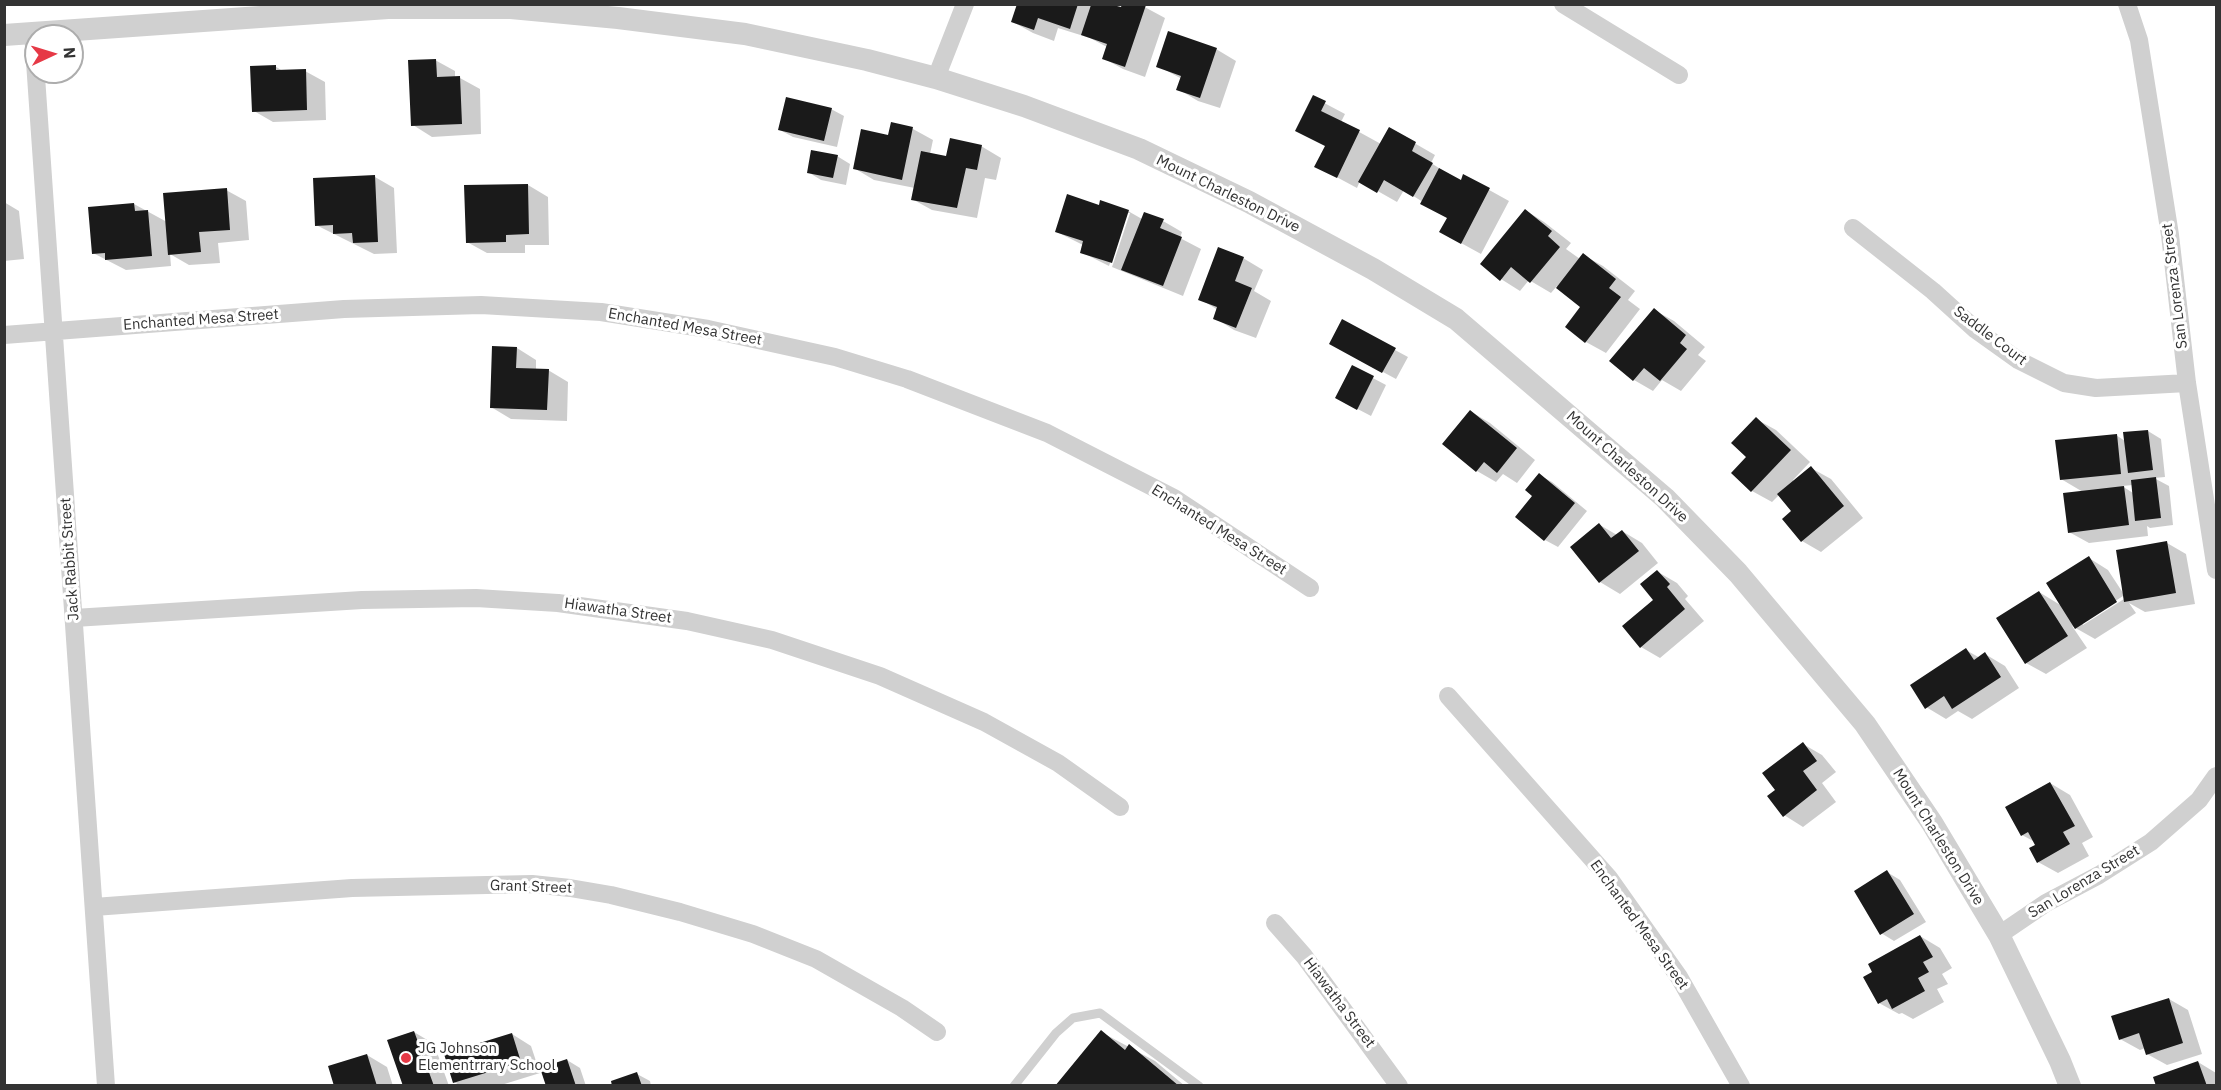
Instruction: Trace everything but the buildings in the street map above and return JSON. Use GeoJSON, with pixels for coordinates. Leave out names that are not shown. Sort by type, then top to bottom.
{"type":"FeatureCollection","features":[{"type":"Feature","properties":{"kind":"street"},"geometry":{"type":"LineString","coordinates":[[936,78],[965,4]]}},
{"type":"Feature","properties":{"kind":"street"},"geometry":{"type":"LineString","coordinates":[[1563,4],[1679,75]]}},
{"type":"Feature","properties":{"kind":"street","name":"San Lorenza Street"},"geometry":{"type":"LineString","coordinates":[[2127,4],[2139,40],[2169,235],[2187,383],[2217,570]]}},
{"type":"Feature","properties":{"kind":"street","name":"Mount Charleston Drive"},"geometry":{"type":"LineString","coordinates":[[84,29],[388,8],[511,8],[618,18],[745,34],[936,78],[1024,106],[1139,149],[1250,202],[1373,269],[1456,319],[1665,498],[1738,573],[1865,724],[1932,823],[1999,935],[2060,1060],[2070,1086]]}},
{"type":"Feature","properties":{"kind":"street","name":"Mount Charleston Drive"},"geometry":{"type":"LineString","coordinates":[[4,35],[24,34]]}},
{"type":"Feature","properties":{"kind":"street","name":"Jack Rabbit Street"},"geometry":{"type":"LineString","coordinates":[[36,84],[106,1086]]}},
{"type":"Feature","properties":{"kind":"street","name":"Saddle Court"},"geometry":{"type":"LineString","coordinates":[[1853,228],[1933,291],[1976,330],[2018,360],[2064,383],[2096,388],[2187,383]]}},
{"type":"Feature","properties":{"kind":"street","name":"Enchanted Mesa Street"},"geometry":{"type":"LineString","coordinates":[[4,335],[344,309],[481,305],[601,312],[708,329],[835,357],[907,379],[1047,433],[1174,498],[1310,588]]}},
{"type":"Feature","properties":{"kind":"street","name":"Hiawatha Street"},"geometry":{"type":"LineString","coordinates":[[74,618],[362,600],[476,598],[558,603],[687,621],[772,640],[880,676],[984,722],[1058,763],[1120,807]]}},
{"type":"Feature","properties":{"kind":"street","name":"Enchanted Mesa Street"},"geometry":{"type":"LineString","coordinates":[[1448,696],[1610,878],[1679,978],[1742,1086]]}},
{"type":"Feature","properties":{"kind":"street","name":"San Lorenza Street"},"geometry":{"type":"LineString","coordinates":[[1999,935],[2046,903],[2099,876],[2151,842],[2199,800],[2217,776]]}},
{"type":"Feature","properties":{"kind":"street","name":"Grant Street"},"geometry":{"type":"LineString","coordinates":[[94,907],[352,888],[532,884],[570,888],[680,912],[753,934],[806,955],[902,1008],[937,1032]]}},
{"type":"Feature","properties":{"kind":"street","name":"Hiawatha Street"},"geometry":{"type":"LineString","coordinates":[[1275,924],[1304,956],[1399,1086]]}},
{"type":"Feature","properties":{"kind":"lane"},"geometry":{"type":"LineString","coordinates":[[1014,1086],[1056,1033],[1073,1018],[1100,1013],[1199,1086]]}},
{"type":"Feature","properties":{"kind":"place","name":"JG Johnson Elementrrary School"},"geometry":{"type":"Point","coordinates":[406,1058]}}]}
